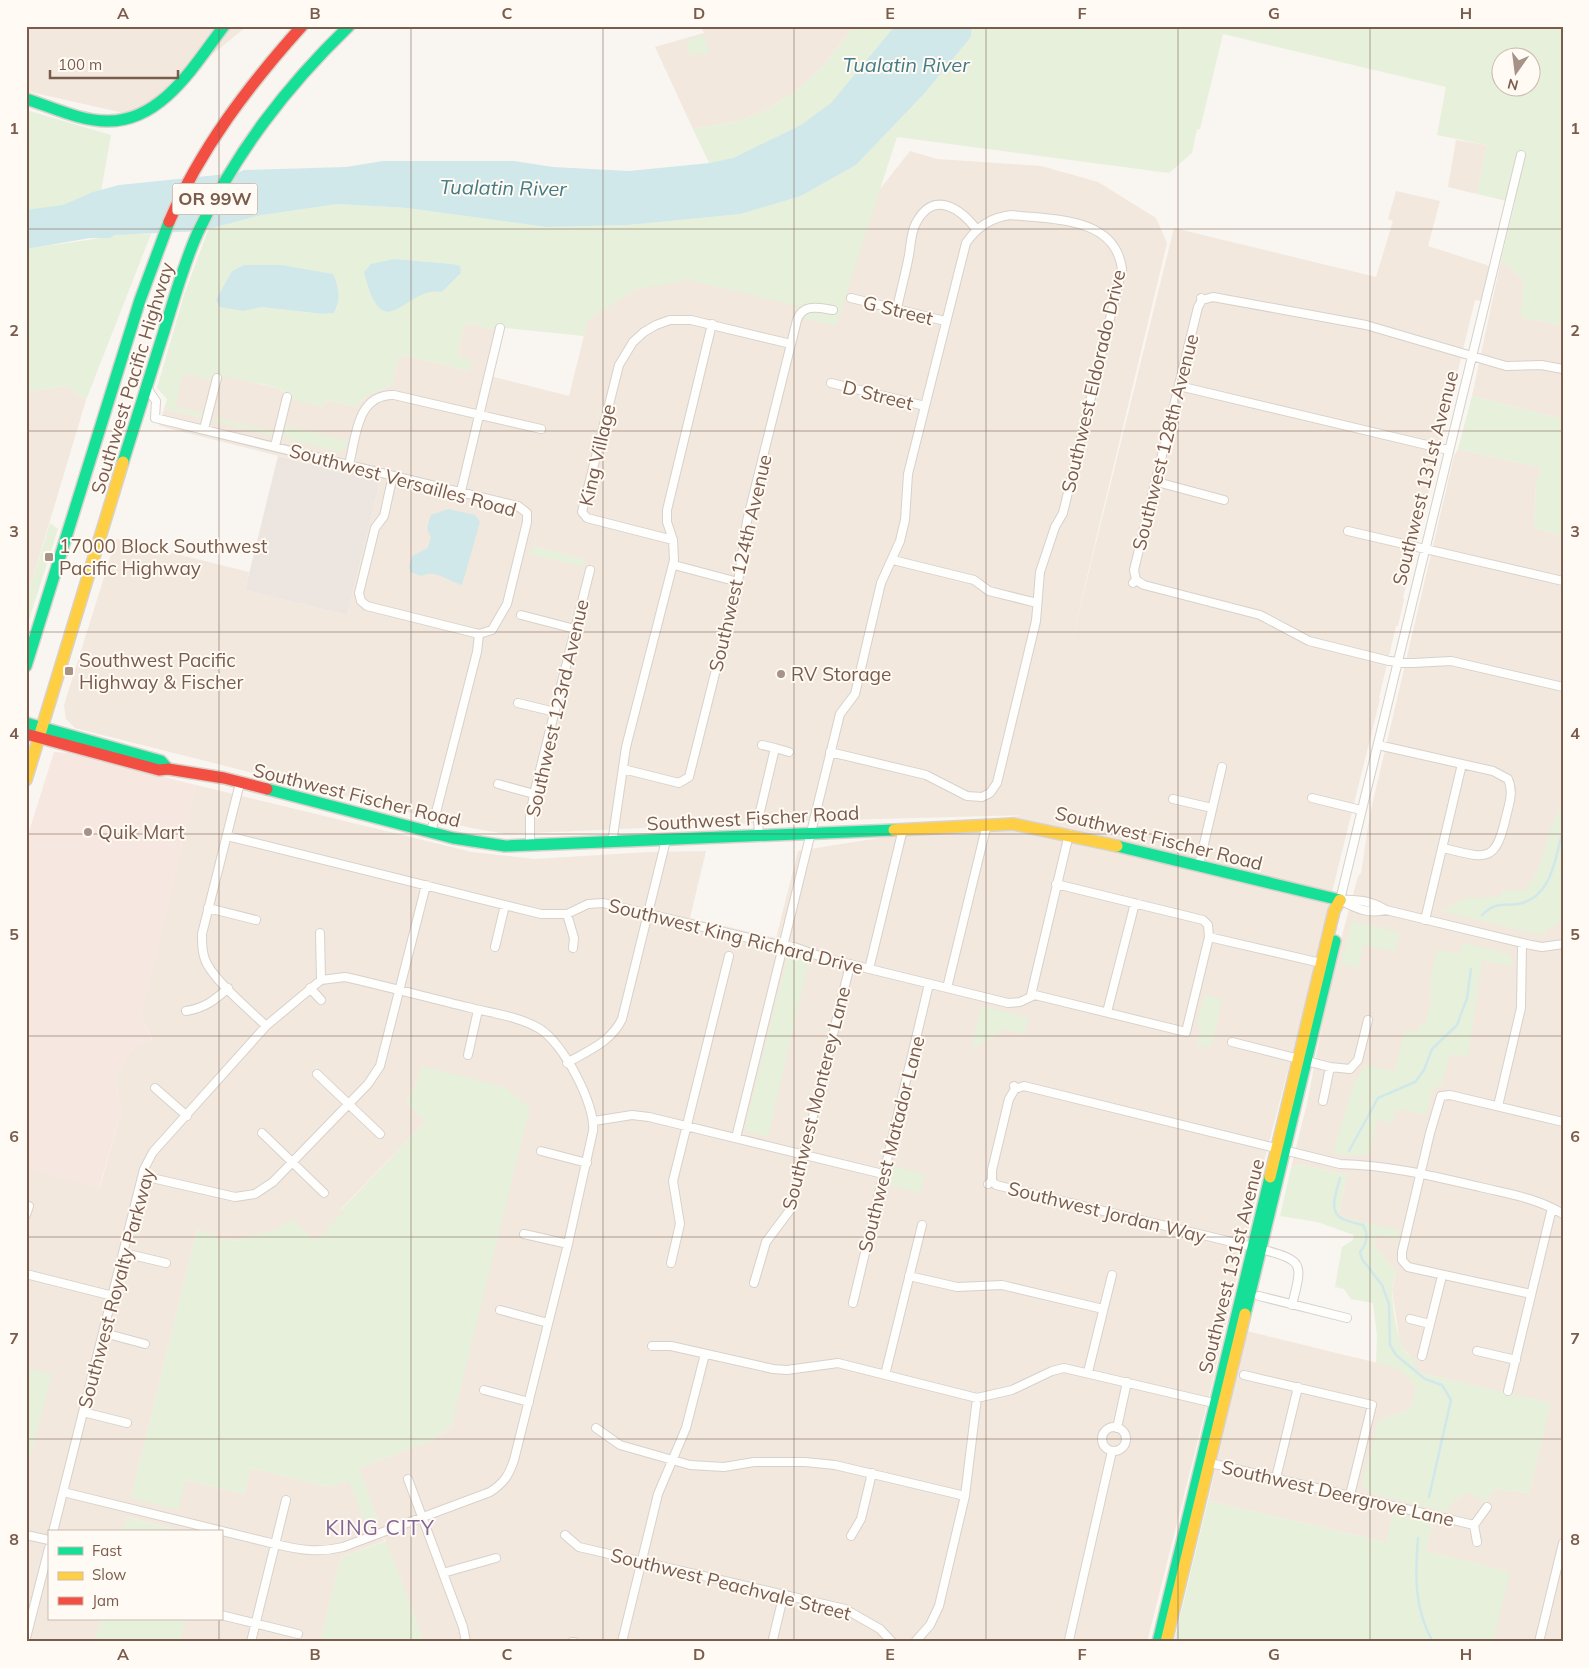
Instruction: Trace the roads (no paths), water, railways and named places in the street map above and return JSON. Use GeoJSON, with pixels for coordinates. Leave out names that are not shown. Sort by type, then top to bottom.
{"type":"FeatureCollection","features":[{"type":"Feature","properties":{"kind":"main road"},"geometry":{"type":"LineString","coordinates":[[26,98],[98,120],[115,121],[137,116],[164,99],[224,26]]}},
{"type":"Feature","properties":{"kind":"main road","name":"Southwest Pacific Highway"},"geometry":{"type":"LineString","coordinates":[[26,666],[76,499],[144,289],[157,251],[179,199],[220,126],[292,32],[302,26]]}},
{"type":"Feature","properties":{"kind":"main road","name":"Southwest Pacific Highway"},"geometry":{"type":"LineString","coordinates":[[26,780],[192,248],[235,162],[268,114],[307,67],[349,26]]}},
{"type":"Feature","properties":{"kind":"main road","name":"Southwest Fischer Road"},"geometry":{"type":"LineString","coordinates":[[26,723],[41,733]]}},
{"type":"Feature","properties":{"kind":"main road","name":"Southwest Fischer Road"},"geometry":{"type":"LineString","coordinates":[[26,734],[41,733],[160,761],[168,769],[240,783],[431,832],[490,845],[530,846],[612,843],[987,824],[1029,826],[1340,900]]}},
{"type":"Feature","properties":{"kind":"main road","name":"Southwest 131st Avenue"},"geometry":{"type":"LineString","coordinates":[[1303,1060],[1321,963],[1334,911],[1340,900]]}},
{"type":"Feature","properties":{"kind":"main road","name":"Southwest 131st Avenue"},"geometry":{"type":"LineString","coordinates":[[1158,1642],[1206,1462],[1303,1060],[1341,913],[1340,900]]}},
{"type":"Feature","properties":{"kind":"main road","name":"Southwest 131st Avenue"},"geometry":{"type":"LineString","coordinates":[[1166,1642],[1206,1462]]}},
{"type":"Feature","properties":{"kind":"street","name":"Southwest 131st Avenue"},"geometry":{"type":"LineString","coordinates":[[1340,900],[1426,550],[1448,450],[1522,155]]}},
{"type":"Feature","properties":{"kind":"street"},"geometry":{"type":"LineString","coordinates":[[896,309],[912,236],[922,215],[935,207],[950,206],[963,213],[977,230]]}},
{"type":"Feature","properties":{"kind":"street","name":"Southwest Eldorado Drive"},"geometry":{"type":"LineString","coordinates":[[736,1138],[830,752],[840,714],[854,694],[881,583],[894,560],[905,520],[908,474],[962,253],[966,243],[977,230],[991,220],[1012,215],[1079,223],[1103,235],[1115,246],[1120,259],[1120,275],[1063,513],[1045,555],[1036,621],[997,783],[990,793],[982,796],[967,796],[926,775],[830,752]]}},
{"type":"Feature","properties":{"kind":"street","name":"Southwest 128th Avenue"},"geometry":{"type":"LineString","coordinates":[[1399,662],[1309,641],[1260,615],[1144,585],[1134,581],[1134,570],[1201,299],[1212,297],[1366,325],[1472,358]]}},
{"type":"Feature","properties":{"kind":"street","name":"G Street"},"geometry":{"type":"LineString","coordinates":[[851,298],[946,321]]}},
{"type":"Feature","properties":{"kind":"street","name":"Southwest 124th Avenue"},"geometry":{"type":"LineString","coordinates":[[624,769],[679,783],[686,780],[690,772],[738,582],[747,521],[791,344],[802,311],[809,307],[833,310]]}},
{"type":"Feature","properties":{"kind":"street","name":"King Village"},"geometry":{"type":"LineString","coordinates":[[674,540],[587,518],[582,512],[619,365],[625,352],[644,332],[670,320],[691,320],[712,324],[791,344]]}},
{"type":"Feature","properties":{"kind":"street"},"geometry":{"type":"LineString","coordinates":[[612,843],[626,747],[674,565],[674,540],[667,522],[667,510],[712,324]]}},
{"type":"Feature","properties":{"kind":"street"},"geometry":{"type":"LineString","coordinates":[[461,491],[500,328]]}},
{"type":"Feature","properties":{"kind":"street"},"geometry":{"type":"LineString","coordinates":[[1472,358],[1506,366],[1541,365],[1563,369]]}},
{"type":"Feature","properties":{"kind":"street"},"geometry":{"type":"LineString","coordinates":[[204,429],[217,378]]}},
{"type":"Feature","properties":{"kind":"street","name":"D Street"},"geometry":{"type":"LineString","coordinates":[[831,383],[925,406]]}},
{"type":"Feature","properties":{"kind":"street"},"geometry":{"type":"LineString","coordinates":[[1179,386],[1448,450]]}},
{"type":"Feature","properties":{"kind":"street","name":"Southwest Versailles Road"},"geometry":{"type":"LineString","coordinates":[[147,388],[156,401],[155,418],[518,506],[527,513],[527,522],[507,604],[492,630],[479,634]]}},
{"type":"Feature","properties":{"kind":"street"},"geometry":{"type":"LineString","coordinates":[[349,465],[364,409],[370,401],[382,394],[394,394],[541,429]]}},
{"type":"Feature","properties":{"kind":"street"},"geometry":{"type":"LineString","coordinates":[[275,446],[287,397]]}},
{"type":"Feature","properties":{"kind":"street"},"geometry":{"type":"LineString","coordinates":[[1156,482],[1224,500]]}},
{"type":"Feature","properties":{"kind":"street"},"geometry":{"type":"LineString","coordinates":[[391,484],[384,516],[374,528],[359,593],[360,601],[367,606],[479,634],[479,644],[431,832]]}},
{"type":"Feature","properties":{"kind":"street"},"geometry":{"type":"LineString","coordinates":[[1348,531],[1563,581]]}},
{"type":"Feature","properties":{"kind":"street"},"geometry":{"type":"LineString","coordinates":[[894,560],[974,580],[989,591],[1037,603]]}},
{"type":"Feature","properties":{"kind":"street"},"geometry":{"type":"LineString","coordinates":[[674,565],[738,582]]}},
{"type":"Feature","properties":{"kind":"street","name":"Southwest 123rd Avenue"},"geometry":{"type":"LineString","coordinates":[[530,846],[530,817],[534,794],[590,570]]}},
{"type":"Feature","properties":{"kind":"street"},"geometry":{"type":"LineString","coordinates":[[521,615],[575,629]]}},
{"type":"Feature","properties":{"kind":"street"},"geometry":{"type":"LineString","coordinates":[[1399,662],[1450,661],[1563,686]]}},
{"type":"Feature","properties":{"kind":"street"},"geometry":{"type":"LineString","coordinates":[[518,703],[555,712]]}},
{"type":"Feature","properties":{"kind":"street"},"geometry":{"type":"LineString","coordinates":[[762,745],[789,752]]}},
{"type":"Feature","properties":{"kind":"street"},"geometry":{"type":"LineString","coordinates":[[1378,745],[1493,771],[1506,777],[1511,786],[1511,797],[1497,847],[1487,854],[1476,855],[1443,848]]}},
{"type":"Feature","properties":{"kind":"street"},"geometry":{"type":"LineString","coordinates":[[759,835],[758,820],[775,748]]}},
{"type":"Feature","properties":{"kind":"street"},"geometry":{"type":"LineString","coordinates":[[1425,920],[1462,764]]}},
{"type":"Feature","properties":{"kind":"street"},"geometry":{"type":"LineString","coordinates":[[1199,865],[1222,767]]}},
{"type":"Feature","properties":{"kind":"street"},"geometry":{"type":"LineString","coordinates":[[240,783],[202,934],[202,949],[207,964],[266,1026]]}},
{"type":"Feature","properties":{"kind":"street"},"geometry":{"type":"LineString","coordinates":[[498,784],[534,794]]}},
{"type":"Feature","properties":{"kind":"street"},"geometry":{"type":"LineString","coordinates":[[1312,798],[1361,810]]}},
{"type":"Feature","properties":{"kind":"street"},"geometry":{"type":"LineString","coordinates":[[1173,799],[1212,808]]}},
{"type":"Feature","properties":{"kind":"street"},"geometry":{"type":"LineString","coordinates":[[947,988],[987,824]]}},
{"type":"Feature","properties":{"kind":"street","name":"Southwest Monterey Lane"},"geometry":{"type":"LineString","coordinates":[[869,969],[903,829]]}},
{"type":"Feature","properties":{"kind":"street"},"geometry":{"type":"LineString","coordinates":[[1056,884],[1203,920],[1208,925],[1209,937],[1186,1032],[1031,995],[1056,884],[1068,834]]}},
{"type":"Feature","properties":{"kind":"street","name":"Southwest King Richard Drive"},"geometry":{"type":"LineString","coordinates":[[227,836],[540,914],[567,914],[596,902],[770,944],[783,944],[850,965],[1013,1004],[1023,1001],[1031,995]]}},
{"type":"Feature","properties":{"kind":"street"},"geometry":{"type":"LineString","coordinates":[[568,1063],[607,1040],[616,1032],[622,1019],[666,840]]}},
{"type":"Feature","properties":{"kind":"street"},"geometry":{"type":"LineString","coordinates":[[142,1176],[221,1195],[245,1197],[263,1190],[349,1104],[374,1076],[380,1066],[426,885]]}},
{"type":"Feature","properties":{"kind":"street","name":"Southwest Fischer Road"},"geometry":{"type":"LineString","coordinates":[[1340,900],[1356,909],[1374,913],[1386,910],[1522,943],[1542,946],[1563,944]]}},
{"type":"Feature","properties":{"kind":"street"},"geometry":{"type":"LineString","coordinates":[[1107,1012],[1134,904]]}},
{"type":"Feature","properties":{"kind":"street"},"geometry":{"type":"LineString","coordinates":[[495,947],[505,905]]}},
{"type":"Feature","properties":{"kind":"street"},"geometry":{"type":"LineString","coordinates":[[208,908],[256,920]]}},
{"type":"Feature","properties":{"kind":"street"},"geometry":{"type":"LineString","coordinates":[[567,914],[574,938],[573,948]]}},
{"type":"Feature","properties":{"kind":"street"},"geometry":{"type":"LineString","coordinates":[[222,1531],[302,1551],[330,1550],[490,1492],[503,1482],[514,1460],[568,1244],[587,1163],[594,1121],[583,1090],[568,1063],[548,1036],[537,1027],[478,1010],[344,977],[321,980],[320,933]]}},
{"type":"Feature","properties":{"kind":"street"},"geometry":{"type":"LineString","coordinates":[[1209,937],[1321,963]]}},
{"type":"Feature","properties":{"kind":"street"},"geometry":{"type":"LineString","coordinates":[[1498,1106],[1520,1008],[1522,943]]}},
{"type":"Feature","properties":{"kind":"street"},"geometry":{"type":"LineString","coordinates":[[671,1264],[680,1224],[673,1181],[730,956]]}},
{"type":"Feature","properties":{"kind":"street","name":"Southwest Monterey Lane"},"geometry":{"type":"LineString","coordinates":[[754,1283],[766,1242],[790,1210],[850,965]]}},
{"type":"Feature","properties":{"kind":"street","name":"Southwest Royalty Parkway"},"geometry":{"type":"LineString","coordinates":[[54,1530],[142,1176],[153,1152],[266,1026],[321,980]]}},
{"type":"Feature","properties":{"kind":"street","name":"Southwest Matador Lane"},"geometry":{"type":"LineString","coordinates":[[853,1303],[929,984]]}},
{"type":"Feature","properties":{"kind":"street"},"geometry":{"type":"LineString","coordinates":[[186,1011],[200,1008],[214,1001],[228,988]]}},
{"type":"Feature","properties":{"kind":"street"},"geometry":{"type":"LineString","coordinates":[[310,988],[321,1000]]}},
{"type":"Feature","properties":{"kind":"street"},"geometry":{"type":"LineString","coordinates":[[468,1055],[478,1010]]}},
{"type":"Feature","properties":{"kind":"street"},"geometry":{"type":"LineString","coordinates":[[1232,1042],[1345,1070],[1356,1065],[1368,1020]]}},
{"type":"Feature","properties":{"kind":"street"},"geometry":{"type":"LineString","coordinates":[[1323,1101],[1330,1067]]}},
{"type":"Feature","properties":{"kind":"street"},"geometry":{"type":"LineString","coordinates":[[317,1074],[380,1134]]}},
{"type":"Feature","properties":{"kind":"street","name":"Southwest Jordan Way"},"geometry":{"type":"LineString","coordinates":[[1292,1305],[1298,1280],[1298,1267],[1292,1259],[1257,1248],[990,1182],[1009,1098],[1015,1088],[1024,1086],[1340,1164],[1370,1165],[1420,1173],[1538,1201],[1563,1214]]}},
{"type":"Feature","properties":{"kind":"street"},"geometry":{"type":"LineString","coordinates":[[155,1088],[187,1116]]}},
{"type":"Feature","properties":{"kind":"street"},"geometry":{"type":"LineString","coordinates":[[1531,1294],[1408,1268],[1403,1264],[1402,1252],[1438,1102],[1444,1095],[1563,1122]]}},
{"type":"Feature","properties":{"kind":"street"},"geometry":{"type":"LineString","coordinates":[[594,1121],[632,1115],[649,1117],[883,1174]]}},
{"type":"Feature","properties":{"kind":"street"},"geometry":{"type":"LineString","coordinates":[[262,1133],[324,1193]]}},
{"type":"Feature","properties":{"kind":"street"},"geometry":{"type":"LineString","coordinates":[[541,1151],[587,1163]]}},
{"type":"Feature","properties":{"kind":"street"},"geometry":{"type":"LineString","coordinates":[[26,1215],[29,1206]]}},
{"type":"Feature","properties":{"kind":"street"},"geometry":{"type":"LineString","coordinates":[[1508,1391],[1552,1208]]}},
{"type":"Feature","properties":{"kind":"street"},"geometry":{"type":"LineString","coordinates":[[885,1375],[922,1225]]}},
{"type":"Feature","properties":{"kind":"street"},"geometry":{"type":"LineString","coordinates":[[524,1234],[568,1244]]}},
{"type":"Feature","properties":{"kind":"street"},"geometry":{"type":"LineString","coordinates":[[124,1253],[166,1263]]}},
{"type":"Feature","properties":{"kind":"street"},"geometry":{"type":"LineString","coordinates":[[26,1274],[113,1296]]}},
{"type":"Feature","properties":{"kind":"street"},"geometry":{"type":"LineString","coordinates":[[909,1276],[957,1287],[1002,1285],[1103,1309]]}},
{"type":"Feature","properties":{"kind":"street"},"geometry":{"type":"LineString","coordinates":[[1088,1372],[1112,1276]]}},
{"type":"Feature","properties":{"kind":"street"},"geometry":{"type":"LineString","coordinates":[[1422,1356],[1442,1276]]}},
{"type":"Feature","properties":{"kind":"street"},"geometry":{"type":"LineString","coordinates":[[1260,1296],[1346,1318]]}},
{"type":"Feature","properties":{"kind":"street"},"geometry":{"type":"LineString","coordinates":[[500,1310],[548,1323]]}},
{"type":"Feature","properties":{"kind":"street"},"geometry":{"type":"LineString","coordinates":[[1410,1319],[1430,1324]]}},
{"type":"Feature","properties":{"kind":"street"},"geometry":{"type":"LineString","coordinates":[[104,1333],[145,1344]]}},
{"type":"Feature","properties":{"kind":"street"},"geometry":{"type":"LineString","coordinates":[[652,1346],[671,1346],[773,1369],[787,1370],[838,1363],[977,1398],[1012,1390],[1052,1371],[1064,1368],[1088,1372],[1220,1405]]}},
{"type":"Feature","properties":{"kind":"street"},"geometry":{"type":"LineString","coordinates":[[1477,1351],[1516,1360]]}},
{"type":"Feature","properties":{"kind":"street"},"geometry":{"type":"LineString","coordinates":[[622,1642],[658,1494],[686,1428],[705,1354]]}},
{"type":"Feature","properties":{"kind":"street"},"geometry":{"type":"LineString","coordinates":[[1244,1375],[1372,1405],[1350,1495]]}},
{"type":"Feature","properties":{"kind":"street"},"geometry":{"type":"LineString","coordinates":[[1117,1428],[1127,1382]]}},
{"type":"Feature","properties":{"kind":"street"},"geometry":{"type":"LineString","coordinates":[[1276,1478],[1298,1387]]}},
{"type":"Feature","properties":{"kind":"street"},"geometry":{"type":"LineString","coordinates":[[484,1390],[528,1402]]}},
{"type":"Feature","properties":{"kind":"street"},"geometry":{"type":"LineString","coordinates":[[915,1642],[930,1625],[936,1614],[965,1496],[977,1398]]}},
{"type":"Feature","properties":{"kind":"street"},"geometry":{"type":"LineString","coordinates":[[83,1412],[127,1423]]}},
{"type":"Feature","properties":{"kind":"street"},"geometry":{"type":"LineString","coordinates":[[596,1428],[607,1438],[620,1445],[690,1465],[724,1467],[754,1462],[805,1462],[835,1465],[965,1496]]}},
{"type":"Feature","properties":{"kind":"street"},"geometry":{"type":"LineString","coordinates":[[1117,1428],[1124,1433],[1126,1441],[1121,1449],[1112,1451],[1103,1443],[1103,1436],[1108,1429],[1117,1428]]}},
{"type":"Feature","properties":{"kind":"street"},"geometry":{"type":"LineString","coordinates":[[1068,1641],[1112,1451]]}},
{"type":"Feature","properties":{"kind":"street","name":"Southwest Deergrove Lane"},"geometry":{"type":"LineString","coordinates":[[1206,1462],[1474,1525]]}},
{"type":"Feature","properties":{"kind":"street"},"geometry":{"type":"LineString","coordinates":[[851,1536],[861,1519],[872,1473]]}},
{"type":"Feature","properties":{"kind":"street"},"geometry":{"type":"LineString","coordinates":[[408,1479],[466,1642]]}},
{"type":"Feature","properties":{"kind":"street"},"geometry":{"type":"LineString","coordinates":[[63,1492],[218,1530]]}},
{"type":"Feature","properties":{"kind":"street"},"geometry":{"type":"LineString","coordinates":[[251,1642],[286,1500]]}},
{"type":"Feature","properties":{"kind":"street","name":"Southwest Deergrove Lane"},"geometry":{"type":"LineString","coordinates":[[1477,1542],[1474,1525],[1487,1507]]}},
{"type":"Feature","properties":{"kind":"street"},"geometry":{"type":"LineString","coordinates":[[26,1534],[48,1540]]}},
{"type":"Feature","properties":{"kind":"street","name":"Southwest Peachvale Street"},"geometry":{"type":"LineString","coordinates":[[564,1535],[579,1546],[641,1562],[784,1593],[855,1613],[880,1629],[892,1642]]}},
{"type":"Feature","properties":{"kind":"street"},"geometry":{"type":"LineString","coordinates":[[1539,1642],[1563,1543]]}},
{"type":"Feature","properties":{"kind":"street"},"geometry":{"type":"LineString","coordinates":[[26,1638],[46,1573],[48,1556]]}},
{"type":"Feature","properties":{"kind":"street"},"geometry":{"type":"LineString","coordinates":[[443,1573],[496,1558]]}},
{"type":"Feature","properties":{"kind":"street"},"geometry":{"type":"LineString","coordinates":[[773,1638],[784,1593]]}},
{"type":"Feature","properties":{"kind":"street"},"geometry":{"type":"LineString","coordinates":[[222,1615],[298,1634]]}},
{"type":"Feature","properties":{"kind":"water","name":"Tualatin River"},"geometry":{"type":"Polygon","coordinates":[[[895,26],[972,26],[971,37],[924,94],[856,165],[801,196],[741,214],[629,225],[546,227],[407,208],[338,204],[262,215],[200,231],[115,235],[110,238],[90,238],[26,249],[26,210],[63,205],[93,192],[119,185],[237,173],[244,170],[346,167],[383,161],[514,161],[553,167],[629,171],[710,163],[733,158],[801,125],[831,103],[895,26]]]}},
{"type":"Feature","properties":{"kind":"water"},"geometry":{"type":"Polygon","coordinates":[[[395,259],[453,264],[460,266],[461,273],[442,292],[429,292],[387,312],[379,308],[372,296],[364,272],[371,264],[395,259]]]}},
{"type":"Feature","properties":{"kind":"water"},"geometry":{"type":"Polygon","coordinates":[[[244,265],[281,265],[333,274],[338,294],[338,303],[334,313],[323,314],[261,307],[243,311],[220,307],[216,300],[232,271],[244,265]]]}},
{"type":"Feature","properties":{"kind":"water"},"geometry":{"type":"Polygon","coordinates":[[[448,509],[475,515],[480,522],[462,585],[432,574],[422,576],[410,572],[409,567],[412,556],[428,548],[431,537],[428,526],[431,515],[448,509]]]}},
{"type":"Feature","properties":{"kind":"waterway"},"geometry":{"type":"LineString","coordinates":[[1482,915],[1498,905],[1513,905],[1525,902],[1542,890],[1552,871],[1563,830]]}},
{"type":"Feature","properties":{"kind":"waterway"},"geometry":{"type":"LineString","coordinates":[[1349,1151],[1378,1098],[1415,1082],[1424,1070],[1432,1049],[1457,1025],[1467,998],[1471,969]]}},
{"type":"Feature","properties":{"kind":"waterway"},"geometry":{"type":"LineString","coordinates":[[1340,1178],[1334,1201],[1335,1212],[1343,1219],[1363,1225],[1365,1229],[1366,1239],[1360,1252],[1362,1259],[1382,1285],[1389,1304],[1390,1345],[1396,1355],[1425,1379],[1442,1385],[1451,1400],[1429,1497]]}},
{"type":"Feature","properties":{"kind":"waterway"},"geometry":{"type":"LineString","coordinates":[[1418,1538],[1417,1592],[1422,1617],[1433,1642]]}},
{"type":"Feature","properties":{"kind":"place","name":"17000 Block Southwest Pacific Highway"},"geometry":{"type":"Point","coordinates":[49,557]}},
{"type":"Feature","properties":{"kind":"place","name":"Southwest Pacific Highway & Fischer"},"geometry":{"type":"Point","coordinates":[69,671]}},
{"type":"Feature","properties":{"kind":"place","name":"RV Storage"},"geometry":{"type":"Point","coordinates":[781,674]}},
{"type":"Feature","properties":{"kind":"place","name":"Quik Mart"},"geometry":{"type":"Point","coordinates":[88,832]}},
{"type":"Feature","properties":{"kind":"district","name":"KING CITY"},"geometry":{"type":"Point","coordinates":[380,1528]}}]}
